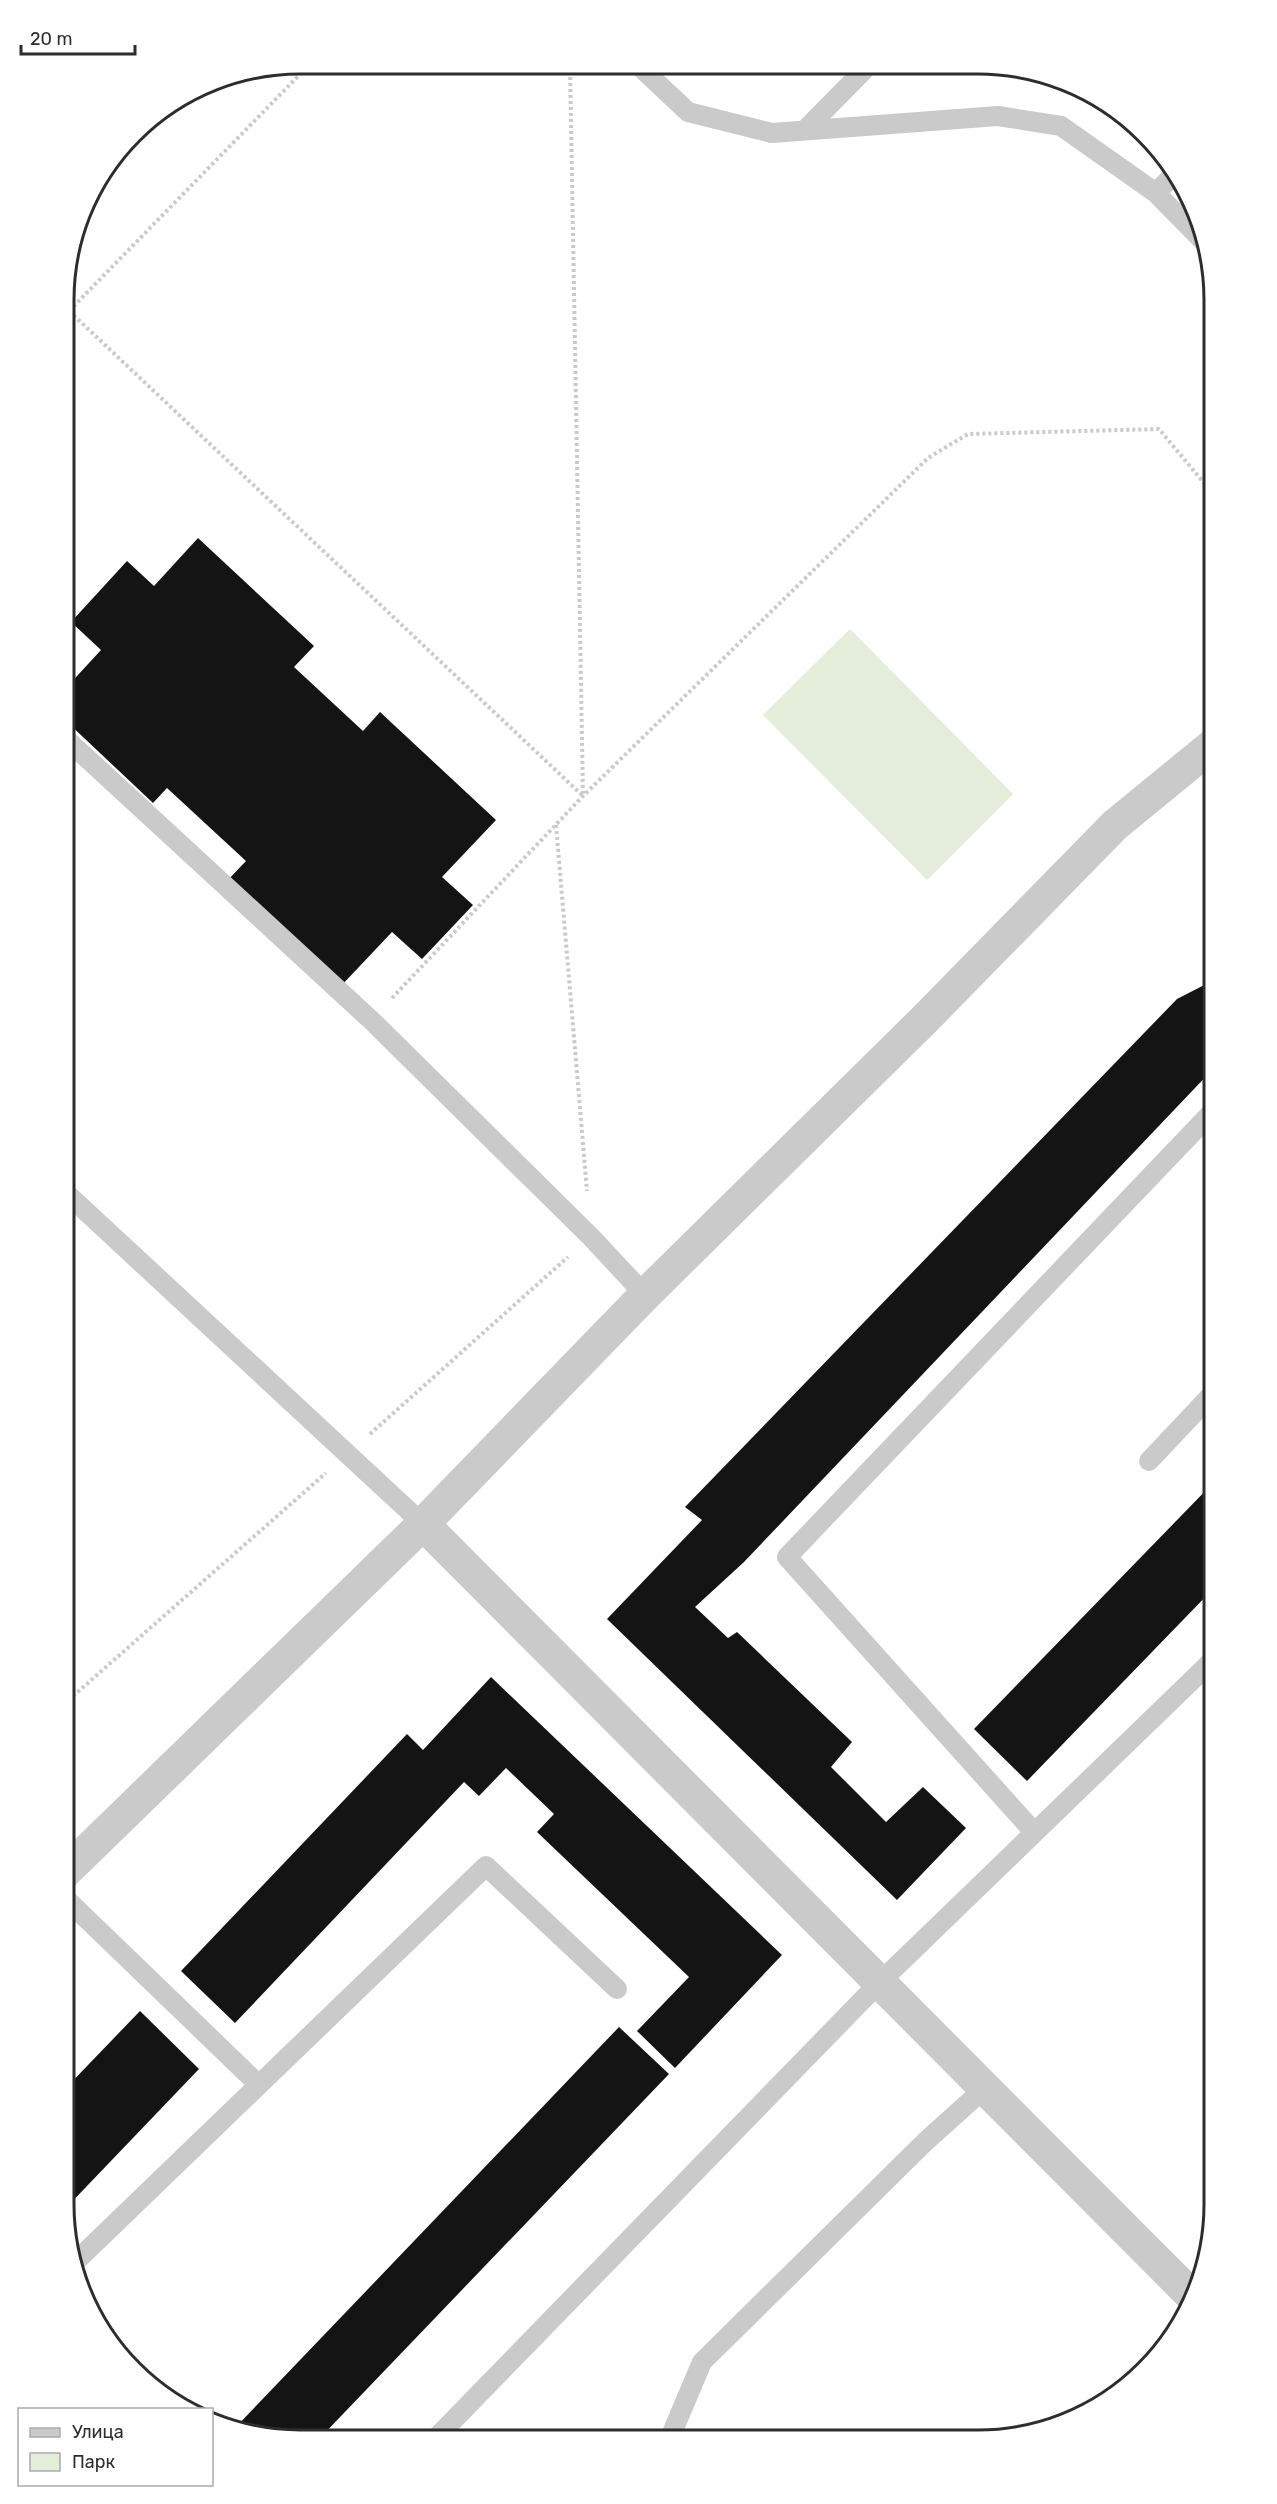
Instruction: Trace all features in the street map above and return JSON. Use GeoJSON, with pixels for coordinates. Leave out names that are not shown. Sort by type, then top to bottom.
{"type":"FeatureCollection","features":[{"type":"Feature","properties":{"kind":"street"},"geometry":{"type":"LineString","coordinates":[[74,1863],[423,1524],[645,1295],[899,1044],[1115,825],[1204,752]]}},
{"type":"Feature","properties":{"kind":"street"},"geometry":{"type":"LineString","coordinates":[[423,1524],[1186,2290]]}},
{"type":"Feature","properties":{"kind":"lane"},"geometry":{"type":"LineString","coordinates":[[647,73],[688,112],[772,133],[998,116],[1061,126],[1156,193],[1193,231]]}},
{"type":"Feature","properties":{"kind":"lane"},"geometry":{"type":"LineString","coordinates":[[805,130],[860,73]]}},
{"type":"Feature","properties":{"kind":"lane"},"geometry":{"type":"LineString","coordinates":[[1156,193],[1169,180]]}},
{"type":"Feature","properties":{"kind":"lane"},"geometry":{"type":"LineString","coordinates":[[74,747],[371,1020],[591,1237],[645,1295]]}},
{"type":"Feature","properties":{"kind":"lane"},"geometry":{"type":"LineString","coordinates":[[1034,1833],[787,1557],[1204,1120]]}},
{"type":"Feature","properties":{"kind":"lane"},"geometry":{"type":"LineString","coordinates":[[74,1200],[423,1524]]}},
{"type":"Feature","properties":{"kind":"lane"},"geometry":{"type":"LineString","coordinates":[[1149,1461],[1204,1403]]}},
{"type":"Feature","properties":{"kind":"lane"},"geometry":{"type":"LineString","coordinates":[[444,2430],[879,1983],[1204,1669]]}},
{"type":"Feature","properties":{"kind":"lane"},"geometry":{"type":"LineString","coordinates":[[80,2257],[486,1866],[617,1989]]}},
{"type":"Feature","properties":{"kind":"lane"},"geometry":{"type":"LineString","coordinates":[[74,1907],[259,2085]]}},
{"type":"Feature","properties":{"kind":"lane"},"geometry":{"type":"LineString","coordinates":[[673,2430],[702,2362],[926,2140],[985,2088]]}},
{"type":"Feature","properties":{"kind":"path"},"geometry":{"type":"LineString","coordinates":[[74,303],[301,73]]}},
{"type":"Feature","properties":{"kind":"path"},"geometry":{"type":"LineString","coordinates":[[570,73],[583,796]]}},
{"type":"Feature","properties":{"kind":"path"},"geometry":{"type":"LineString","coordinates":[[74,319],[583,796]]}},
{"type":"Feature","properties":{"kind":"path"},"geometry":{"type":"LineString","coordinates":[[371,1020],[583,796],[928,458],[968,434],[1159,429],[1204,483]]}},
{"type":"Feature","properties":{"kind":"path"},"geometry":{"type":"LineString","coordinates":[[74,1694],[347,1454]]}},
{"type":"Feature","properties":{"kind":"green space"},"geometry":{"type":"Polygon","coordinates":[[[850,629],[1013,794],[927,880],[763,715],[850,629]]]}},
{"type":"Feature","properties":{"kind":"building"},"geometry":{"type":"Polygon","coordinates":[[[198,538],[314,646],[294,667],[363,731],[380,712],[496,820],[442,877],[473,905],[422,959],[392,932],[340,987],[226,882],[246,861],[167,788],[153,803],[74,728],[74,679],[101,650],[74,625],[74,619],[127,561],[154,586],[198,538]]]}},
{"type":"Feature","properties":{"kind":"building"},"geometry":{"type":"Polygon","coordinates":[[[1204,985],[1204,1079],[744,1562],[695,1607],[728,1638],[737,1632],[852,1742],[831,1767],[886,1822],[923,1787],[966,1828],[897,1900],[607,1619],[702,1520],[685,1507],[1177,999],[1204,985]]]}},
{"type":"Feature","properties":{"kind":"building"},"geometry":{"type":"Polygon","coordinates":[[[1204,1492],[1204,1598],[1027,1781],[974,1729],[1204,1492]]]}},
{"type":"Feature","properties":{"kind":"building"},"geometry":{"type":"Polygon","coordinates":[[[491,1677],[782,1955],[675,2068],[637,2031],[689,1977],[537,1832],[554,1814],[506,1768],[479,1796],[464,1782],[235,2023],[181,1971],[407,1734],[423,1750],[491,1677]]]}},
{"type":"Feature","properties":{"kind":"building"},"geometry":{"type":"Polygon","coordinates":[[[140,2011],[199,2069],[74,2200],[74,2080],[140,2011]]]}},
{"type":"Feature","properties":{"kind":"building"},"geometry":{"type":"Polygon","coordinates":[[[619,2027],[669,2074],[328,2430],[270,2429],[240,2423],[619,2027]]]}}]}
